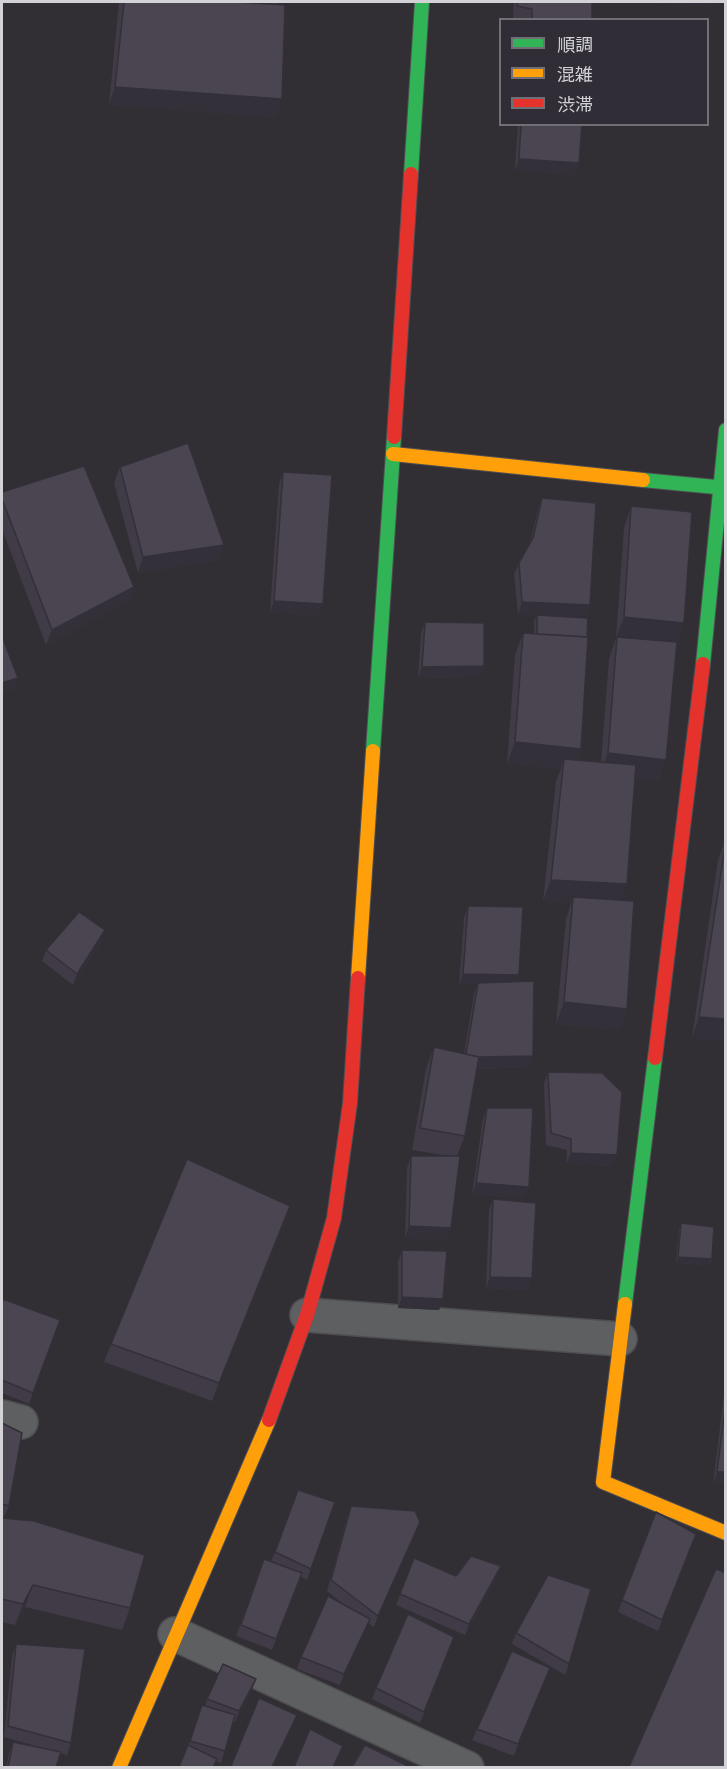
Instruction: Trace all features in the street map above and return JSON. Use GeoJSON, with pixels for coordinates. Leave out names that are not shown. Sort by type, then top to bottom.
{"type":"FeatureCollection","features":[{"type":"Feature","properties":{"kind":"street"},"geometry":{"type":"LineString","coordinates":[[119,1767],[272,1413],[307,1315],[334,1218],[350,1103],[422,2]]}},
{"type":"Feature","properties":{"kind":"street"},"geometry":{"type":"LineString","coordinates":[[726,430],[723,487],[706,642],[603,1482],[726,1533]]}},
{"type":"Feature","properties":{"kind":"street"},"geometry":{"type":"LineString","coordinates":[[393,454],[723,487]]}},
{"type":"Feature","properties":{"kind":"street"},"geometry":{"type":"LineString","coordinates":[[307,1315],[620,1339]]}},
{"type":"Feature","properties":{"kind":"street"},"geometry":{"type":"LineString","coordinates":[[175,1634],[467,1767]]}},
{"type":"Feature","properties":{"kind":"building"},"geometry":{"type":"Polygon","coordinates":[[[124,2],[239,2],[285,5],[282,99],[115,87],[124,2]]]}},
{"type":"Feature","properties":{"kind":"building"},"geometry":{"type":"Polygon","coordinates":[[[518,2],[592,2],[592,18],[532,18],[532,9],[517,6],[518,2]]]}},
{"type":"Feature","properties":{"kind":"building"},"geometry":{"type":"Polygon","coordinates":[[[521,126],[582,126],[579,163],[519,159],[521,126]]]}},
{"type":"Feature","properties":{"kind":"building"},"geometry":{"type":"Polygon","coordinates":[[[188,443],[224,545],[143,557],[120,467],[188,443]]]}},
{"type":"Feature","properties":{"kind":"building"},"geometry":{"type":"Polygon","coordinates":[[[84,466],[134,587],[52,630],[2,499],[2,492],[84,466]]]}},
{"type":"Feature","properties":{"kind":"building"},"geometry":{"type":"Polygon","coordinates":[[[283,472],[332,475],[323,604],[274,601],[283,472]]]}},
{"type":"Feature","properties":{"kind":"building"},"geometry":{"type":"Polygon","coordinates":[[[542,498],[596,503],[590,605],[522,602],[519,563],[533,538],[542,498]]]}},
{"type":"Feature","properties":{"kind":"building"},"geometry":{"type":"Polygon","coordinates":[[[631,506],[692,512],[684,623],[624,617],[631,506]]]}},
{"type":"Feature","properties":{"kind":"building"},"geometry":{"type":"Polygon","coordinates":[[[537,615],[588,618],[587,637],[537,634],[537,615]]]}},
{"type":"Feature","properties":{"kind":"building"},"geometry":{"type":"Polygon","coordinates":[[[425,622],[484,623],[484,666],[422,667],[425,622]]]}},
{"type":"Feature","properties":{"kind":"building"},"geometry":{"type":"Polygon","coordinates":[[[523,633],[588,637],[581,749],[515,742],[523,633]]]}},
{"type":"Feature","properties":{"kind":"building"},"geometry":{"type":"Polygon","coordinates":[[[2,636],[18,678],[2,683],[2,636]]]}},
{"type":"Feature","properties":{"kind":"building"},"geometry":{"type":"Polygon","coordinates":[[[617,637],[677,642],[666,760],[608,753],[617,637]]]}},
{"type":"Feature","properties":{"kind":"building"},"geometry":{"type":"Polygon","coordinates":[[[564,759],[636,765],[627,884],[551,880],[564,759]]]}},
{"type":"Feature","properties":{"kind":"building"},"geometry":{"type":"Polygon","coordinates":[[[726,840],[726,1019],[699,1017],[726,840]]]}},
{"type":"Feature","properties":{"kind":"building"},"geometry":{"type":"Polygon","coordinates":[[[573,897],[634,901],[627,1009],[564,1002],[573,897]]]}},
{"type":"Feature","properties":{"kind":"building"},"geometry":{"type":"Polygon","coordinates":[[[468,906],[523,907],[519,975],[463,974],[468,906]]]}},
{"type":"Feature","properties":{"kind":"building"},"geometry":{"type":"Polygon","coordinates":[[[79,912],[105,930],[77,974],[46,950],[79,912]]]}},
{"type":"Feature","properties":{"kind":"building"},"geometry":{"type":"Polygon","coordinates":[[[534,981],[533,1056],[479,1057],[466,1054],[478,983],[534,981]]]}},
{"type":"Feature","properties":{"kind":"building"},"geometry":{"type":"Polygon","coordinates":[[[434,1047],[479,1057],[465,1136],[420,1128],[434,1047]]]}},
{"type":"Feature","properties":{"kind":"building"},"geometry":{"type":"Polygon","coordinates":[[[548,1072],[602,1073],[622,1092],[617,1155],[571,1153],[571,1139],[551,1133],[548,1072]]]}},
{"type":"Feature","properties":{"kind":"building"},"geometry":{"type":"Polygon","coordinates":[[[487,1108],[533,1108],[529,1187],[476,1183],[487,1108]]]}},
{"type":"Feature","properties":{"kind":"building"},"geometry":{"type":"Polygon","coordinates":[[[411,1156],[460,1156],[451,1228],[409,1226],[411,1156]]]}},
{"type":"Feature","properties":{"kind":"building"},"geometry":{"type":"Polygon","coordinates":[[[187,1159],[290,1206],[219,1383],[111,1344],[187,1159]]]}},
{"type":"Feature","properties":{"kind":"building"},"geometry":{"type":"Polygon","coordinates":[[[493,1199],[536,1203],[532,1278],[490,1277],[493,1199]]]}},
{"type":"Feature","properties":{"kind":"building"},"geometry":{"type":"Polygon","coordinates":[[[681,1223],[714,1227],[712,1259],[678,1257],[681,1223]]]}},
{"type":"Feature","properties":{"kind":"building"},"geometry":{"type":"Polygon","coordinates":[[[402,1250],[447,1251],[443,1299],[402,1297],[402,1250]]]}},
{"type":"Feature","properties":{"kind":"building"},"geometry":{"type":"Polygon","coordinates":[[[3,1299],[60,1320],[33,1393],[2,1380],[3,1299]]]}},
{"type":"Feature","properties":{"kind":"building"},"geometry":{"type":"Polygon","coordinates":[[[726,1401],[726,1472],[717,1472],[726,1401]]]}},
{"type":"Feature","properties":{"kind":"building"},"geometry":{"type":"Polygon","coordinates":[[[2,1423],[22,1433],[9,1506],[2,1504],[2,1423]]]}},
{"type":"Feature","properties":{"kind":"building"},"geometry":{"type":"Polygon","coordinates":[[[298,1490],[335,1502],[311,1569],[275,1552],[298,1490]]]}},
{"type":"Feature","properties":{"kind":"building"},"geometry":{"type":"Polygon","coordinates":[[[351,1506],[415,1511],[420,1522],[378,1616],[331,1580],[351,1506]]]}},
{"type":"Feature","properties":{"kind":"building"},"geometry":{"type":"Polygon","coordinates":[[[656,1512],[696,1534],[662,1620],[622,1600],[656,1512]]]}},
{"type":"Feature","properties":{"kind":"building"},"geometry":{"type":"Polygon","coordinates":[[[2,1518],[34,1521],[145,1555],[130,1608],[33,1585],[23,1604],[2,1599],[2,1518]]]}},
{"type":"Feature","properties":{"kind":"building"},"geometry":{"type":"Polygon","coordinates":[[[471,1556],[501,1566],[469,1624],[400,1594],[414,1558],[456,1576],[471,1556]]]}},
{"type":"Feature","properties":{"kind":"building"},"geometry":{"type":"Polygon","coordinates":[[[264,1559],[302,1573],[276,1639],[241,1625],[264,1559]]]}},
{"type":"Feature","properties":{"kind":"building"},"geometry":{"type":"Polygon","coordinates":[[[716,1569],[726,1573],[726,1767],[629,1767],[716,1569]]]}},
{"type":"Feature","properties":{"kind":"building"},"geometry":{"type":"Polygon","coordinates":[[[548,1575],[591,1589],[569,1664],[516,1633],[548,1575]]]}},
{"type":"Feature","properties":{"kind":"building"},"geometry":{"type":"Polygon","coordinates":[[[328,1596],[370,1619],[344,1674],[301,1657],[328,1596]]]}},
{"type":"Feature","properties":{"kind":"building"},"geometry":{"type":"Polygon","coordinates":[[[408,1614],[454,1637],[424,1712],[376,1688],[408,1614]]]}},
{"type":"Feature","properties":{"kind":"building"},"geometry":{"type":"Polygon","coordinates":[[[16,1644],[85,1649],[71,1743],[8,1726],[16,1644]]]}},
{"type":"Feature","properties":{"kind":"building"},"geometry":{"type":"Polygon","coordinates":[[[512,1651],[550,1668],[518,1744],[477,1729],[512,1651]]]}},
{"type":"Feature","properties":{"kind":"building"},"geometry":{"type":"Polygon","coordinates":[[[223,1664],[256,1679],[239,1711],[207,1699],[223,1664]]]}},
{"type":"Feature","properties":{"kind":"building"},"geometry":{"type":"Polygon","coordinates":[[[259,1698],[297,1715],[272,1767],[231,1766],[259,1698]]]}},
{"type":"Feature","properties":{"kind":"building"},"geometry":{"type":"Polygon","coordinates":[[[202,1705],[235,1715],[225,1751],[190,1741],[202,1705]]]}},
{"type":"Feature","properties":{"kind":"building"},"geometry":{"type":"Polygon","coordinates":[[[310,1729],[343,1746],[333,1767],[294,1767],[310,1729]]]}},
{"type":"Feature","properties":{"kind":"building"},"geometry":{"type":"Polygon","coordinates":[[[13,1742],[61,1752],[56,1767],[8,1767],[13,1742]]]}},
{"type":"Feature","properties":{"kind":"building"},"geometry":{"type":"Polygon","coordinates":[[[188,1745],[217,1759],[213,1767],[179,1767],[188,1745]]]}},
{"type":"Feature","properties":{"kind":"building"},"geometry":{"type":"Polygon","coordinates":[[[365,1745],[406,1765],[405,1767],[352,1767],[365,1745]]]}},
{"type":"Feature","properties":{"kind":"traffic: fast"},"geometry":{"type":"LineString","coordinates":[[411,174],[422,2]]}},
{"type":"Feature","properties":{"kind":"traffic: fast"},"geometry":{"type":"LineString","coordinates":[[703,664],[726,430]]}},
{"type":"Feature","properties":{"kind":"traffic: fast"},"geometry":{"type":"LineString","coordinates":[[373,751],[394,437]]}},
{"type":"Feature","properties":{"kind":"traffic: fast"},"geometry":{"type":"LineString","coordinates":[[643,480],[726,488]]}},
{"type":"Feature","properties":{"kind":"traffic: fast"},"geometry":{"type":"LineString","coordinates":[[625,1304],[655,1058]]}},
{"type":"Feature","properties":{"kind":"traffic: slow"},"geometry":{"type":"LineString","coordinates":[[393,454],[643,480]]}},
{"type":"Feature","properties":{"kind":"traffic: slow"},"geometry":{"type":"LineString","coordinates":[[358,978],[373,751]]}},
{"type":"Feature","properties":{"kind":"traffic: slow"},"geometry":{"type":"LineString","coordinates":[[625,1304],[603,1482],[726,1533]]}},
{"type":"Feature","properties":{"kind":"traffic: slow"},"geometry":{"type":"LineString","coordinates":[[119,1768],[269,1420]]}},
{"type":"Feature","properties":{"kind":"traffic: jam"},"geometry":{"type":"LineString","coordinates":[[394,437],[411,174]]}},
{"type":"Feature","properties":{"kind":"traffic: jam"},"geometry":{"type":"LineString","coordinates":[[655,1058],[703,664]]}},
{"type":"Feature","properties":{"kind":"traffic: jam"},"geometry":{"type":"LineString","coordinates":[[269,1420],[307,1315],[334,1218],[350,1103],[358,978]]}}]}
